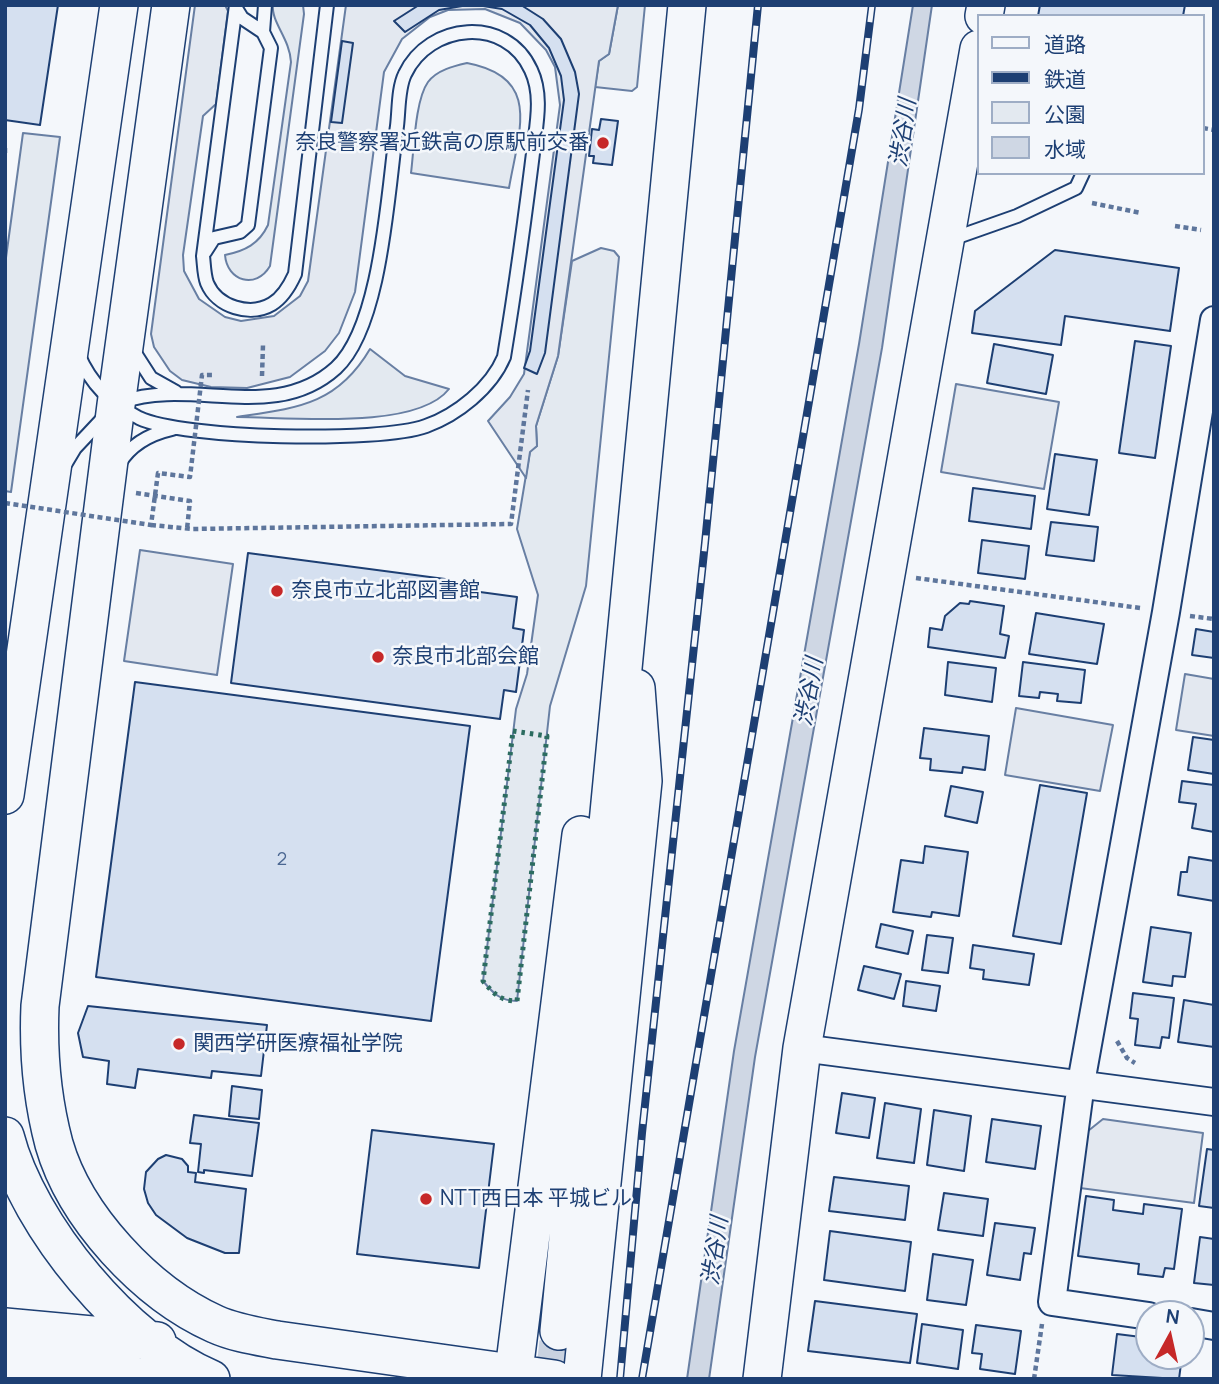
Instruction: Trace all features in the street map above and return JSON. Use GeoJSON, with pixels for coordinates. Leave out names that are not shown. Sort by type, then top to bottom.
{"type":"FeatureCollection","features":[{"type":"Feature","properties":{"kind":"street"},"geometry":{"type":"LineString","coordinates":[[5,795],[119,5]]}},
{"type":"Feature","properties":{"kind":"street"},"geometry":{"type":"LineString","coordinates":[[171,5],[116,405],[119,489],[40,1006],[38,1051],[55,1145],[74,1190],[99,1229],[145,1277],[211,1322],[244,1334]]}},
{"type":"Feature","properties":{"kind":"street"},"geometry":{"type":"LineString","coordinates":[[559,1331],[687,5]]}},
{"type":"Feature","properties":{"kind":"street"},"geometry":{"type":"LineString","coordinates":[[762,1379],[802,1048],[947,240],[973,135],[978,63]]}},
{"type":"Feature","properties":{"kind":"street"},"geometry":{"type":"LineString","coordinates":[[1135,1314],[1052,1301],[1081,1083],[1178,614],[1214,320]]}},
{"type":"Feature","properties":{"kind":"street"},"geometry":{"type":"LineString","coordinates":[[513,1376],[590,758],[629,586]]}},
{"type":"Feature","properties":{"kind":"street"},"geometry":{"type":"LineString","coordinates":[[582,1379],[643,780],[629,586]]}},
{"type":"Feature","properties":{"kind":"street"},"geometry":{"type":"LineString","coordinates":[[802,1048],[1214,1102]]}},
{"type":"Feature","properties":{"kind":"street"},"geometry":{"type":"LineString","coordinates":[[5,1136],[11,1158],[32,1202],[58,1246],[84,1278],[152,1342],[186,1367],[211,1379]]}},
{"type":"Feature","properties":{"kind":"street"},"geometry":{"type":"LineString","coordinates":[[97,1372],[137,1355],[152,1342],[159,1323],[158,1312],[145,1277]]}},
{"type":"Feature","properties":{"kind":"street"},"geometry":{"type":"LineString","coordinates":[[5,1327],[152,1342],[213,1332],[244,1334],[513,1376],[554,1379]]}},
{"type":"Feature","properties":{"kind":"street"},"geometry":{"type":"LineString","coordinates":[[5,1360],[159,1379]]}},
{"type":"Feature","properties":{"kind":"lane"},"geometry":{"type":"LineString","coordinates":[[263,32],[265,5]]}},
{"type":"Feature","properties":{"kind":"lane"},"geometry":{"type":"LineString","coordinates":[[237,8],[203,256],[207,283],[222,302],[259,311],[279,299],[295,274],[327,6]]}},
{"type":"Feature","properties":{"kind":"lane"},"geometry":{"type":"LineString","coordinates":[[203,256],[214,238],[240,232],[248,225],[271,48],[263,32],[242,18],[237,8]]}},
{"type":"Feature","properties":{"kind":"lane"},"geometry":{"type":"LineString","coordinates":[[48,493],[75,448],[116,405],[146,394],[180,393],[245,400],[286,394],[336,368],[357,339],[374,287],[404,76],[425,47],[442,37],[466,31],[490,33],[507,41],[531,69],[538,113],[507,340],[498,371],[473,397],[453,412],[412,430],[316,436],[240,435],[176,428],[142,419],[116,405],[90,378],[71,337]]}},
{"type":"Feature","properties":{"kind":"lane"},"geometry":{"type":"LineString","coordinates":[[93,176],[113,142]]}},
{"type":"Feature","properties":{"kind":"lane"},"geometry":{"type":"LineString","coordinates":[[947,240],[1017,216],[1076,188],[1082,175]]}},
{"type":"Feature","properties":{"kind":"lane"},"geometry":{"type":"LineString","coordinates":[[126,331],[138,362],[151,378],[180,393]]}},
{"type":"Feature","properties":{"kind":"lane"},"geometry":{"type":"LineString","coordinates":[[119,489],[126,453],[141,440],[176,428]]}},
{"type":"Feature","properties":{"kind":"path"},"geometry":{"type":"LineString","coordinates":[[1092,203],[1140,213]]}},
{"type":"Feature","properties":{"kind":"path"},"geometry":{"type":"LineString","coordinates":[[1175,226],[1201,230]]}},
{"type":"Feature","properties":{"kind":"path"},"geometry":{"type":"LineString","coordinates":[[262,376],[263,345]]}},
{"type":"Feature","properties":{"kind":"path"},"geometry":{"type":"LineString","coordinates":[[151,525],[159,473],[190,477],[202,375],[212,375]]}},
{"type":"Feature","properties":{"kind":"path"},"geometry":{"type":"LineString","coordinates":[[5,503],[189,529],[512,524],[527,390]]}},
{"type":"Feature","properties":{"kind":"path"},"geometry":{"type":"LineString","coordinates":[[119,489],[190,501],[189,529]]}},
{"type":"Feature","properties":{"kind":"path"},"geometry":{"type":"LineString","coordinates":[[886,573],[1214,619]]}},
{"type":"Feature","properties":{"kind":"path"},"geometry":{"type":"LineString","coordinates":[[1178,614],[1192,602]]}},
{"type":"Feature","properties":{"kind":"path"},"geometry":{"type":"LineString","coordinates":[[1178,614],[1188,629]]}},
{"type":"Feature","properties":{"kind":"path"},"geometry":{"type":"LineString","coordinates":[[1115,1031],[1117,1043],[1127,1058],[1141,1067]]}},
{"type":"Feature","properties":{"kind":"path"},"geometry":{"type":"LineString","coordinates":[[1034,1379],[1042,1321],[1052,1301]]}},
{"type":"Feature","properties":{"kind":"green space"},"geometry":{"type":"Polygon","coordinates":[[[273,5],[303,5],[304,14],[270,266],[257,278],[250,280],[236,276],[231,271],[225,255],[251,246],[268,225],[291,62],[273,5]]]}},
{"type":"Feature","properties":{"kind":"green space"},"geometry":{"type":"Polygon","coordinates":[[[618,5],[645,5],[637,87],[632,91],[595,87],[599,61],[609,54],[618,5]]]}},
{"type":"Feature","properties":{"kind":"green space"},"geometry":{"type":"Polygon","coordinates":[[[467,63],[491,70],[507,80],[516,93],[520,109],[520,127],[509,188],[411,173],[420,101],[428,82],[436,74],[467,63]]]}},
{"type":"Feature","properties":{"kind":"green space"},"geometry":{"type":"Polygon","coordinates":[[[23,133],[60,137],[11,492],[5,491],[5,265],[23,133]]]}},
{"type":"Feature","properties":{"kind":"green space"},"geometry":{"type":"Polygon","coordinates":[[[601,248],[614,251],[619,257],[586,586],[550,706],[517,1001],[511,1001],[497,996],[483,981],[516,709],[527,674],[538,595],[517,529],[530,451],[537,446],[536,426],[558,356],[572,261],[601,248]]]}},
{"type":"Feature","properties":{"kind":"green space"},"geometry":{"type":"Polygon","coordinates":[[[370,349],[405,376],[449,389],[433,402],[409,411],[381,416],[350,419],[237,417],[314,401],[344,382],[370,349]]]}},
{"type":"Feature","properties":{"kind":"shaded area"},"geometry":{"type":"Polygon","coordinates":[[[195,5],[225,5],[228,11],[216,104],[203,116],[183,255],[184,271],[199,299],[225,317],[241,321],[274,316],[300,296],[308,281],[346,5],[618,5],[609,54],[599,61],[558,356],[536,426],[537,446],[530,452],[526,478],[488,421],[510,397],[524,374],[560,105],[555,67],[546,50],[520,23],[485,9],[448,10],[430,17],[402,39],[384,72],[355,292],[339,333],[325,351],[290,377],[247,388],[211,387],[182,380],[170,371],[154,347],[151,334],[195,5]]]}},
{"type":"Feature","properties":{"kind":"shaded area"},"geometry":{"type":"Polygon","coordinates":[[[956,384],[1059,402],[1044,489],[941,472],[956,384]]]}},
{"type":"Feature","properties":{"kind":"shaded area"},"geometry":{"type":"Polygon","coordinates":[[[140,550],[233,564],[217,675],[124,661],[140,550]]]}},
{"type":"Feature","properties":{"kind":"shaded area"},"geometry":{"type":"Polygon","coordinates":[[[1185,674],[1214,679],[1214,736],[1176,730],[1185,674]]]}},
{"type":"Feature","properties":{"kind":"shaded area"},"geometry":{"type":"Polygon","coordinates":[[[1016,708],[1113,725],[1100,791],[1005,775],[1016,708]]]}},
{"type":"Feature","properties":{"kind":"shaded area"},"geometry":{"type":"Polygon","coordinates":[[[1103,1119],[1203,1133],[1194,1203],[1080,1188],[1088,1131],[1103,1119]]]}},
{"type":"Feature","properties":{"kind":"water","name":"渋谷川"},"geometry":{"type":"Polygon","coordinates":[[[913,5],[932,5],[882,348],[755,1057],[709,1379],[687,1379],[734,1051],[859,344],[913,5]]]}},
{"type":"Feature","properties":{"kind":"building"},"geometry":{"type":"Polygon","coordinates":[[[5,5],[58,5],[40,125],[5,120],[5,5]]]}},
{"type":"Feature","properties":{"kind":"building"},"geometry":{"type":"Polygon","coordinates":[[[419,5],[468,5],[439,10],[405,32],[394,21],[419,5]]]}},
{"type":"Feature","properties":{"kind":"building"},"geometry":{"type":"Polygon","coordinates":[[[477,5],[521,5],[543,19],[561,39],[575,72],[579,94],[545,353],[537,374],[524,368],[530,351],[564,100],[561,76],[549,48],[530,25],[502,9],[477,5]]]}},
{"type":"Feature","properties":{"kind":"building"},"geometry":{"type":"Polygon","coordinates":[[[1040,5],[1185,5],[1183,14],[1038,14],[1040,5]]]}},
{"type":"Feature","properties":{"kind":"building"},"geometry":{"type":"Polygon","coordinates":[[[342,41],[353,43],[342,123],[331,122],[342,41]]]}},
{"type":"Feature","properties":{"kind":"building","name":"奈良警察署近鉄高の原駅前交番"},"geometry":{"type":"Polygon","coordinates":[[[601,119],[618,121],[612,165],[593,163],[594,156],[589,156],[592,129],[599,130],[601,119]]]}},
{"type":"Feature","properties":{"kind":"building"},"geometry":{"type":"Polygon","coordinates":[[[1055,250],[1179,268],[1170,331],[1065,316],[1061,345],[972,333],[975,311],[1055,250]]]}},
{"type":"Feature","properties":{"kind":"building"},"geometry":{"type":"Polygon","coordinates":[[[1135,341],[1171,346],[1155,458],[1119,453],[1135,341]]]}},
{"type":"Feature","properties":{"kind":"building"},"geometry":{"type":"Polygon","coordinates":[[[994,344],[1053,355],[1046,394],[987,383],[994,344]]]}},
{"type":"Feature","properties":{"kind":"building"},"geometry":{"type":"Polygon","coordinates":[[[1055,454],[1097,460],[1089,515],[1047,509],[1055,454]]]}},
{"type":"Feature","properties":{"kind":"building"},"geometry":{"type":"Polygon","coordinates":[[[973,488],[1035,496],[1031,529],[969,521],[973,488]]]}},
{"type":"Feature","properties":{"kind":"building"},"geometry":{"type":"Polygon","coordinates":[[[1051,522],[1098,527],[1094,561],[1046,555],[1051,522]]]}},
{"type":"Feature","properties":{"kind":"building"},"geometry":{"type":"Polygon","coordinates":[[[982,540],[1029,546],[1025,579],[978,573],[982,540]]]}},
{"type":"Feature","properties":{"kind":"building","name":"奈良市北部会館"},"geometry":{"type":"Polygon","coordinates":[[[248,553],[445,579],[443,587],[517,597],[513,628],[524,630],[516,692],[504,690],[500,719],[231,683],[248,553]]]}},
{"type":"Feature","properties":{"kind":"building"},"geometry":{"type":"Polygon","coordinates":[[[970,601],[1004,606],[1000,634],[1009,636],[1005,658],[928,647],[930,628],[942,630],[945,616],[960,603],[969,604],[970,601]]]}},
{"type":"Feature","properties":{"kind":"building"},"geometry":{"type":"Polygon","coordinates":[[[1036,613],[1104,624],[1097,664],[1029,654],[1036,613]]]}},
{"type":"Feature","properties":{"kind":"building"},"geometry":{"type":"Polygon","coordinates":[[[1196,629],[1214,632],[1214,658],[1192,655],[1196,629]]]}},
{"type":"Feature","properties":{"kind":"building"},"geometry":{"type":"Polygon","coordinates":[[[948,662],[996,668],[992,702],[945,695],[948,662]]]}},
{"type":"Feature","properties":{"kind":"building"},"geometry":{"type":"Polygon","coordinates":[[[1023,662],[1085,670],[1081,703],[1057,701],[1058,694],[1040,692],[1039,698],[1019,696],[1023,662]]]}},
{"type":"Feature","properties":{"kind":"building"},"geometry":{"type":"Polygon","coordinates":[[[135,682],[470,726],[431,1021],[96,977],[135,682]]]}},
{"type":"Feature","properties":{"kind":"building"},"geometry":{"type":"Polygon","coordinates":[[[924,728],[989,736],[985,770],[963,767],[962,773],[930,770],[931,759],[920,758],[924,728]]]}},
{"type":"Feature","properties":{"kind":"building"},"geometry":{"type":"Polygon","coordinates":[[[1193,737],[1214,740],[1214,774],[1188,770],[1193,737]]]}},
{"type":"Feature","properties":{"kind":"building"},"geometry":{"type":"Polygon","coordinates":[[[1182,781],[1214,785],[1214,832],[1192,828],[1196,804],[1179,802],[1182,781]]]}},
{"type":"Feature","properties":{"kind":"building"},"geometry":{"type":"Polygon","coordinates":[[[1040,785],[1087,793],[1061,944],[1013,936],[1040,785]]]}},
{"type":"Feature","properties":{"kind":"building"},"geometry":{"type":"Polygon","coordinates":[[[951,786],[983,792],[977,823],[945,816],[951,786]]]}},
{"type":"Feature","properties":{"kind":"building"},"geometry":{"type":"Polygon","coordinates":[[[925,846],[968,852],[959,916],[932,912],[931,917],[893,912],[901,860],[923,863],[925,846]]]}},
{"type":"Feature","properties":{"kind":"building"},"geometry":{"type":"Polygon","coordinates":[[[1189,857],[1214,861],[1214,901],[1178,895],[1181,872],[1187,872],[1189,857]]]}},
{"type":"Feature","properties":{"kind":"building"},"geometry":{"type":"Polygon","coordinates":[[[881,924],[913,931],[908,954],[876,947],[881,924]]]}},
{"type":"Feature","properties":{"kind":"building"},"geometry":{"type":"Polygon","coordinates":[[[1151,927],[1191,933],[1185,977],[1173,976],[1172,986],[1143,982],[1151,927]]]}},
{"type":"Feature","properties":{"kind":"building"},"geometry":{"type":"Polygon","coordinates":[[[927,935],[953,938],[948,973],[922,970],[927,935]]]}},
{"type":"Feature","properties":{"kind":"building"},"geometry":{"type":"Polygon","coordinates":[[[973,945],[1034,954],[1029,985],[983,979],[984,970],[970,968],[973,945]]]}},
{"type":"Feature","properties":{"kind":"building"},"geometry":{"type":"Polygon","coordinates":[[[864,966],[901,974],[894,999],[858,990],[864,966]]]}},
{"type":"Feature","properties":{"kind":"building"},"geometry":{"type":"Polygon","coordinates":[[[906,981],[940,986],[936,1011],[903,1006],[906,981]]]}},
{"type":"Feature","properties":{"kind":"building"},"geometry":{"type":"Polygon","coordinates":[[[1133,993],[1174,998],[1169,1038],[1162,1037],[1160,1048],[1135,1045],[1138,1019],[1130,1018],[1133,993]]]}},
{"type":"Feature","properties":{"kind":"building"},"geometry":{"type":"Polygon","coordinates":[[[1184,1000],[1214,1005],[1214,1047],[1178,1042],[1184,1000]]]}},
{"type":"Feature","properties":{"kind":"building"},"geometry":{"type":"Polygon","coordinates":[[[88,1006],[267,1025],[261,1076],[212,1071],[211,1078],[138,1069],[135,1088],[107,1084],[109,1061],[83,1057],[78,1033],[88,1006]]]}},
{"type":"Feature","properties":{"kind":"building"},"geometry":{"type":"Polygon","coordinates":[[[232,1086],[262,1090],[259,1119],[229,1116],[232,1086]]]}},
{"type":"Feature","properties":{"kind":"building"},"geometry":{"type":"Polygon","coordinates":[[[842,1093],[875,1098],[869,1138],[836,1133],[842,1093]]]}},
{"type":"Feature","properties":{"kind":"building"},"geometry":{"type":"Polygon","coordinates":[[[885,1103],[921,1109],[914,1163],[877,1158],[885,1103]]]}},
{"type":"Feature","properties":{"kind":"building"},"geometry":{"type":"Polygon","coordinates":[[[934,1110],[971,1116],[964,1171],[927,1165],[934,1110]]]}},
{"type":"Feature","properties":{"kind":"building"},"geometry":{"type":"Polygon","coordinates":[[[194,1115],[259,1123],[252,1176],[204,1170],[204,1173],[198,1172],[201,1144],[190,1143],[194,1115]]]}},
{"type":"Feature","properties":{"kind":"building"},"geometry":{"type":"Polygon","coordinates":[[[992,1119],[1041,1126],[1035,1169],[986,1162],[992,1119]]]}},
{"type":"Feature","properties":{"kind":"building","name":"NTT西日本 平城ビル"},"geometry":{"type":"Polygon","coordinates":[[[372,1130],[494,1144],[479,1268],[357,1254],[372,1130]]]}},
{"type":"Feature","properties":{"kind":"building"},"geometry":{"type":"Polygon","coordinates":[[[1207,1149],[1214,1150],[1214,1208],[1199,1206],[1207,1149]]]}},
{"type":"Feature","properties":{"kind":"building"},"geometry":{"type":"Polygon","coordinates":[[[166,1155],[182,1159],[188,1166],[188,1172],[196,1173],[195,1182],[246,1189],[239,1253],[225,1253],[187,1238],[156,1215],[148,1203],[144,1189],[146,1172],[158,1159],[166,1155]]]}},
{"type":"Feature","properties":{"kind":"building"},"geometry":{"type":"Polygon","coordinates":[[[834,1177],[909,1186],[905,1220],[829,1211],[834,1177]]]}},
{"type":"Feature","properties":{"kind":"building"},"geometry":{"type":"Polygon","coordinates":[[[944,1193],[988,1199],[983,1236],[938,1230],[944,1193]]]}},
{"type":"Feature","properties":{"kind":"building"},"geometry":{"type":"Polygon","coordinates":[[[1086,1196],[1114,1200],[1113,1210],[1143,1214],[1144,1204],[1182,1209],[1174,1269],[1165,1268],[1163,1277],[1138,1274],[1139,1264],[1078,1256],[1086,1196]]]}},
{"type":"Feature","properties":{"kind":"building"},"geometry":{"type":"Polygon","coordinates":[[[995,1223],[1035,1228],[1031,1254],[1024,1253],[1020,1280],[987,1275],[995,1223]]]}},
{"type":"Feature","properties":{"kind":"building"},"geometry":{"type":"Polygon","coordinates":[[[830,1231],[911,1242],[905,1291],[824,1280],[830,1231]]]}},
{"type":"Feature","properties":{"kind":"building"},"geometry":{"type":"Polygon","coordinates":[[[1200,1237],[1214,1239],[1214,1285],[1194,1283],[1200,1237]]]}},
{"type":"Feature","properties":{"kind":"building"},"geometry":{"type":"Polygon","coordinates":[[[933,1254],[973,1260],[966,1305],[927,1300],[933,1254]]]}},
{"type":"Feature","properties":{"kind":"building"},"geometry":{"type":"Polygon","coordinates":[[[815,1301],[917,1314],[910,1363],[808,1351],[815,1301]]]}},
{"type":"Feature","properties":{"kind":"building"},"geometry":{"type":"Polygon","coordinates":[[[922,1324],[963,1330],[958,1369],[917,1363],[922,1324]]]}},
{"type":"Feature","properties":{"kind":"building"},"geometry":{"type":"Polygon","coordinates":[[[976,1325],[1021,1331],[1015,1374],[980,1369],[982,1354],[972,1353],[976,1325]]]}},
{"type":"Feature","properties":{"kind":"building"},"geometry":{"type":"Polygon","coordinates":[[[1117,1334],[1135,1336],[1135,1370],[1180,1370],[1179,1379],[1112,1375],[1117,1334]]]}},
{"type":"Feature","properties":{"kind":"tunnel"},"geometry":{"type":"LineString","coordinates":[[554,1379],[559,1331]]}},
{"type":"Feature","properties":{"kind":"railway"},"geometry":{"type":"LineString","coordinates":[[620,1379],[642,1133],[705,543],[758,5]]}},
{"type":"Feature","properties":{"kind":"railway"},"geometry":{"type":"LineString","coordinates":[[642,1379],[859,109],[872,5]]}},
{"type":"Feature","properties":{"kind":"hedge"},"geometry":{"type":"LineString","coordinates":[[513,731],[547,736],[517,1001],[497,996],[483,981],[513,731]]}},
{"type":"Feature","properties":{"kind":"place","name":"奈良警察署近鉄高の原駅前交番"},"geometry":{"type":"Point","coordinates":[603,143]}},
{"type":"Feature","properties":{"kind":"place","name":"奈良市立北部図書館"},"geometry":{"type":"Point","coordinates":[277,591]}},
{"type":"Feature","properties":{"kind":"place","name":"奈良市北部会館"},"geometry":{"type":"Point","coordinates":[378,657]}},
{"type":"Feature","properties":{"kind":"place","name":"関西学研医療福祉学院"},"geometry":{"type":"Point","coordinates":[179,1044]}},
{"type":"Feature","properties":{"kind":"place","name":"NTT西日本 平城ビル"},"geometry":{"type":"Point","coordinates":[426,1199]}}]}
